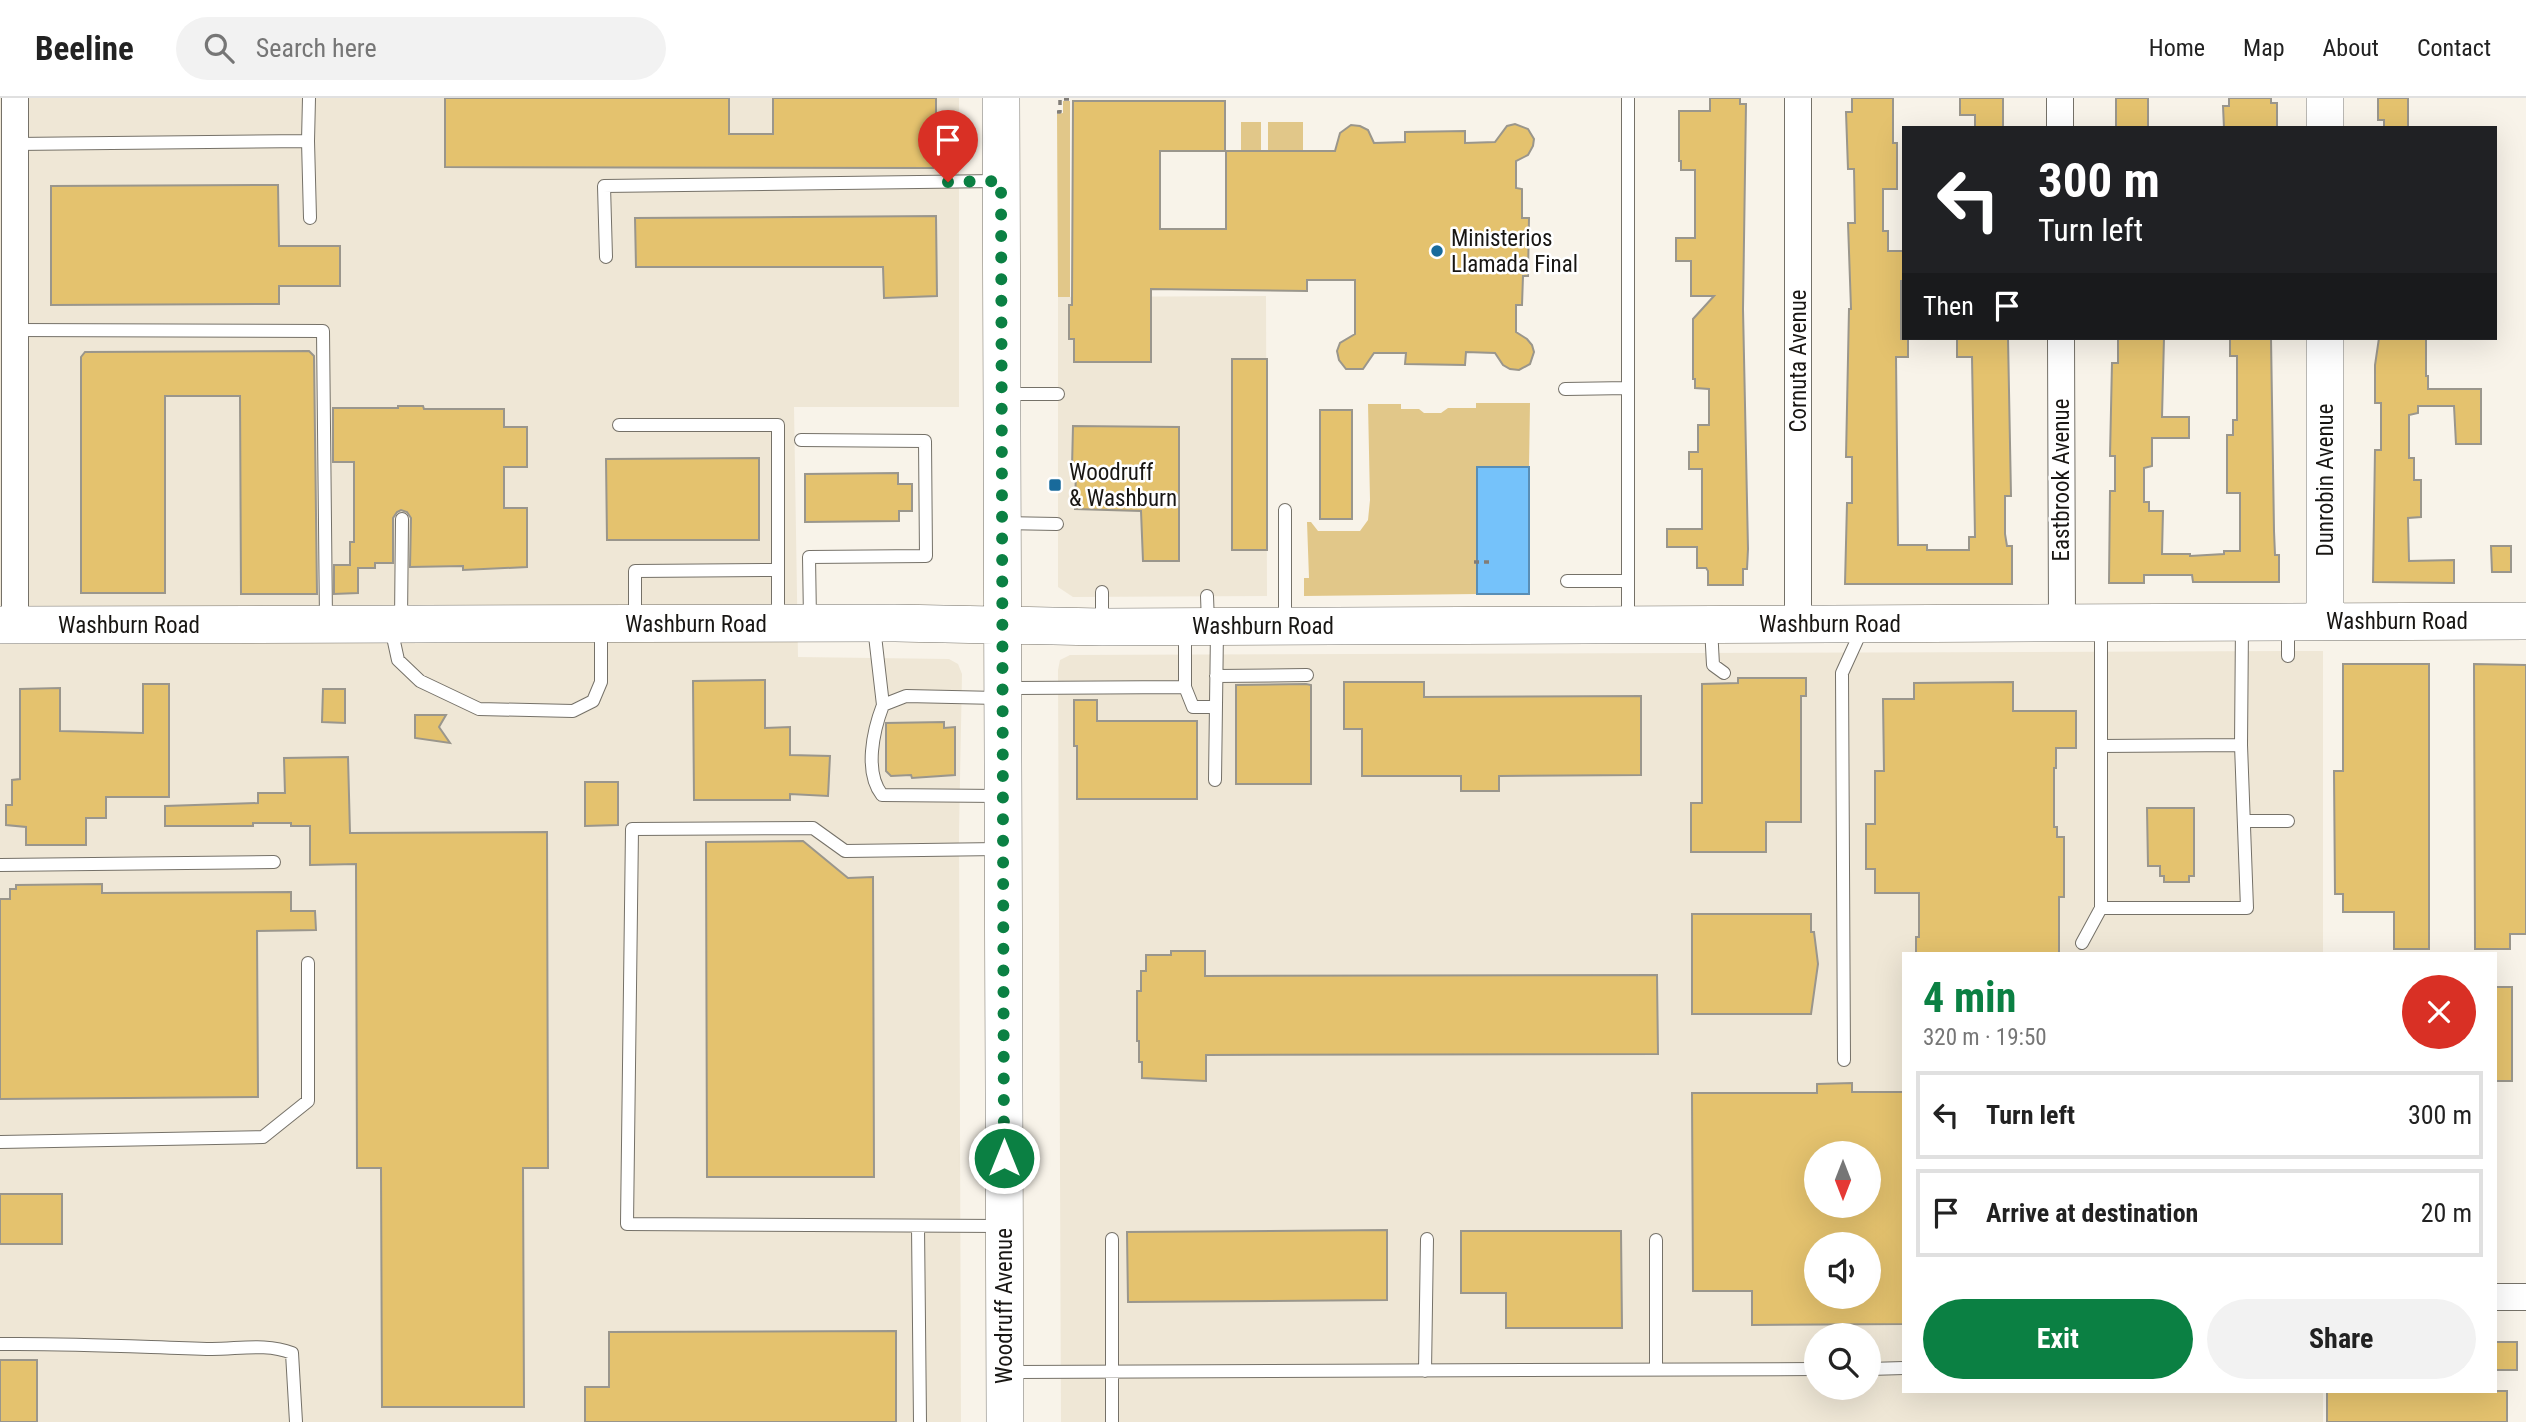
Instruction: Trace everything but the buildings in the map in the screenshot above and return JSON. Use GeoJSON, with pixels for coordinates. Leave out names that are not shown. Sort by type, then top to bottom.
{"type":"FeatureCollection","features":[{"type":"Feature","properties":{"kind":"street"},"geometry":{"type":"LineString","coordinates":[[7,625],[15,330],[15,98]]}},
{"type":"Feature","properties":{"kind":"street","name":"Woodruff Avenue"},"geometry":{"type":"LineString","coordinates":[[1001,98],[1005,1422]]}},
{"type":"Feature","properties":{"kind":"street","name":"Cornuta Avenue"},"geometry":{"type":"LineString","coordinates":[[1798,98],[1798,624]]}},
{"type":"Feature","properties":{"kind":"street"},"geometry":{"type":"LineString","coordinates":[[2060,98],[2060,126]]}},
{"type":"Feature","properties":{"kind":"street"},"geometry":{"type":"LineString","coordinates":[[2325,98],[2325,126]]}},
{"type":"Feature","properties":{"kind":"street","name":"Eastbrook Avenue"},"geometry":{"type":"LineString","coordinates":[[2061,340],[2062,623]]}},
{"type":"Feature","properties":{"kind":"street","name":"Dunrobin Avenue"},"geometry":{"type":"LineString","coordinates":[[2325,340],[2325,622]]}},
{"type":"Feature","properties":{"kind":"street","name":"Washburn Road"},"geometry":{"type":"LineString","coordinates":[[7,625],[1002,625],[1102,610],[1285,626],[2242,622],[2288,639],[2325,622],[2526,621]]}},
{"type":"Feature","properties":{"kind":"street"},"geometry":{"type":"LineString","coordinates":[[2497,1297],[2526,1297]]}},
{"type":"Feature","properties":{"kind":"lane"},"geometry":{"type":"LineString","coordinates":[[309,98],[310,218]]}},
{"type":"Feature","properties":{"kind":"lane"},"geometry":{"type":"LineString","coordinates":[[1628,98],[1628,625]]}},
{"type":"Feature","properties":{"kind":"lane"},"geometry":{"type":"LineString","coordinates":[[15,144],[308,141]]}},
{"type":"Feature","properties":{"kind":"lane"},"geometry":{"type":"LineString","coordinates":[[606,257],[604,186],[1001,181]]}},
{"type":"Feature","properties":{"kind":"lane"},"geometry":{"type":"LineString","coordinates":[[15,330],[323,331],[326,624]]}},
{"type":"Feature","properties":{"kind":"lane"},"geometry":{"type":"LineString","coordinates":[[1565,389],[1628,388]]}},
{"type":"Feature","properties":{"kind":"lane"},"geometry":{"type":"LineString","coordinates":[[1002,394],[1058,394]]}},
{"type":"Feature","properties":{"kind":"lane"},"geometry":{"type":"LineString","coordinates":[[619,425],[778,425],[778,570],[794,623]]}},
{"type":"Feature","properties":{"kind":"lane"},"geometry":{"type":"LineString","coordinates":[[794,623],[809,557],[926,556],[925,440],[801,440]]}},
{"type":"Feature","properties":{"kind":"lane"},"geometry":{"type":"LineString","coordinates":[[1285,510],[1285,626]]}},
{"type":"Feature","properties":{"kind":"lane"},"geometry":{"type":"LineString","coordinates":[[402,519],[395,624],[398,660],[420,681],[479,709],[573,711],[593,701],[635,571],[778,570]]}},
{"type":"Feature","properties":{"kind":"lane"},"geometry":{"type":"LineString","coordinates":[[1002,523],[1057,524]]}},
{"type":"Feature","properties":{"kind":"lane"},"geometry":{"type":"LineString","coordinates":[[1567,581],[1628,581]]}},
{"type":"Feature","properties":{"kind":"lane"},"geometry":{"type":"LineString","coordinates":[[1204,619],[1216,676],[1215,780]]}},
{"type":"Feature","properties":{"kind":"lane"},"geometry":{"type":"LineString","coordinates":[[1204,619],[1185,687],[1194,707],[1216,707]]}},
{"type":"Feature","properties":{"kind":"lane"},"geometry":{"type":"LineString","coordinates":[[2101,908],[2247,908],[2241,745],[2242,622]]}},
{"type":"Feature","properties":{"kind":"lane"},"geometry":{"type":"LineString","coordinates":[[873,623],[883,705],[875,727],[874,786],[882,795],[1002,796]]}},
{"type":"Feature","properties":{"kind":"lane"},"geometry":{"type":"LineString","coordinates":[[2082,943],[2101,908],[2101,623]]}},
{"type":"Feature","properties":{"kind":"lane"},"geometry":{"type":"LineString","coordinates":[[1711,624],[1713,665],[1724,673]]}},
{"type":"Feature","properties":{"kind":"lane"},"geometry":{"type":"LineString","coordinates":[[1844,1060],[1842,673],[1865,624]]}},
{"type":"Feature","properties":{"kind":"lane"},"geometry":{"type":"LineString","coordinates":[[1216,676],[1307,675]]}},
{"type":"Feature","properties":{"kind":"lane"},"geometry":{"type":"LineString","coordinates":[[883,705],[906,695],[1185,687]]}},
{"type":"Feature","properties":{"kind":"lane"},"geometry":{"type":"LineString","coordinates":[[2101,746],[2241,745]]}},
{"type":"Feature","properties":{"kind":"lane"},"geometry":{"type":"LineString","coordinates":[[2244,821],[2288,821]]}},
{"type":"Feature","properties":{"kind":"lane"},"geometry":{"type":"LineString","coordinates":[[1003,849],[845,851],[813,828],[632,829],[627,1224],[1004,1226]]}},
{"type":"Feature","properties":{"kind":"lane"},"geometry":{"type":"LineString","coordinates":[[0,865],[274,862]]}},
{"type":"Feature","properties":{"kind":"lane"},"geometry":{"type":"LineString","coordinates":[[0,1142],[263,1137],[308,1101],[308,963]]}},
{"type":"Feature","properties":{"kind":"lane"},"geometry":{"type":"LineString","coordinates":[[918,1226],[920,1422]]}},
{"type":"Feature","properties":{"kind":"lane"},"geometry":{"type":"LineString","coordinates":[[1112,1239],[1112,1422]]}},
{"type":"Feature","properties":{"kind":"lane"},"geometry":{"type":"LineString","coordinates":[[1425,1371],[1427,1239]]}},
{"type":"Feature","properties":{"kind":"lane"},"geometry":{"type":"LineString","coordinates":[[1656,1240],[1656,1370]]}},
{"type":"Feature","properties":{"kind":"lane"},"geometry":{"type":"LineString","coordinates":[[0,1344],[278,1348],[292,1353],[296,1422]]}},
{"type":"Feature","properties":{"kind":"lane"},"geometry":{"type":"LineString","coordinates":[[1881,1368],[1902,1368]]}},
{"type":"Feature","properties":{"kind":"lane"},"geometry":{"type":"LineString","coordinates":[[1004,1373],[1804,1369]]}},
{"type":"Feature","properties":{"kind":"path"},"geometry":{"type":"LineString","coordinates":[[1057,112],[1060,112],[1060,99],[1073,99]]}},
{"type":"Feature","properties":{"kind":"path"},"geometry":{"type":"LineString","coordinates":[[1474,562],[1491,562]]}},
{"type":"Feature","properties":{"kind":"shaded area"},"geometry":{"type":"Polygon","coordinates":[[[0,98],[959,98],[959,407],[794,407],[798,657],[949,659],[958,664],[962,674],[959,833],[961,1422],[0,1422],[0,98]]]}},
{"type":"Feature","properties":{"kind":"shaded area"},"geometry":{"type":"Polygon","coordinates":[[[1063,101],[1070,101],[1070,297],[1058,297],[1057,114],[1063,113],[1063,101]]]}},
{"type":"Feature","properties":{"kind":"shaded area"},"geometry":{"type":"Polygon","coordinates":[[[1241,122],[1261,122],[1261,151],[1256,154],[1241,154],[1241,122]]]}},
{"type":"Feature","properties":{"kind":"shaded area"},"geometry":{"type":"Polygon","coordinates":[[[1268,122],[1303,122],[1303,151],[1268,151],[1268,122]]]}},
{"type":"Feature","properties":{"kind":"shaded area"},"geometry":{"type":"Polygon","coordinates":[[[1266,296],[1267,596],[1073,597],[1058,587],[1058,297],[1266,296]]]}},
{"type":"Feature","properties":{"kind":"shaded area"},"geometry":{"type":"Polygon","coordinates":[[[1476,403],[1530,403],[1529,467],[1477,467],[1477,594],[1304,596],[1304,578],[1309,578],[1307,522],[1311,522],[1318,531],[1360,531],[1368,520],[1368,404],[1401,404],[1401,409],[1441,413],[1448,408],[1476,408],[1476,403]]]}},
{"type":"Feature","properties":{"kind":"shaded area"},"geometry":{"type":"Polygon","coordinates":[[[2323,651],[2323,952],[1902,952],[1902,1393],[2323,1393],[2323,1422],[1061,1422],[1060,660],[1070,655],[2323,651]]]}},
{"type":"Feature","properties":{"kind":"water"},"geometry":{"type":"Polygon","coordinates":[[[1477,467],[1529,467],[1529,594],[1477,594],[1477,467]]]}},
{"type":"Feature","properties":{"kind":"place","name":"Ministerios Llamada Final"},"geometry":{"type":"Point","coordinates":[1437,251]}},
{"type":"Feature","properties":{"kind":"place","name":"Woodruff & Washburn"},"geometry":{"type":"Point","coordinates":[1055,485]}},
{"type":"Feature","properties":{"kind":"route"},"geometry":{"type":"LineString","coordinates":[[948,182],[1001,181],[1004,1158]]}}]}
